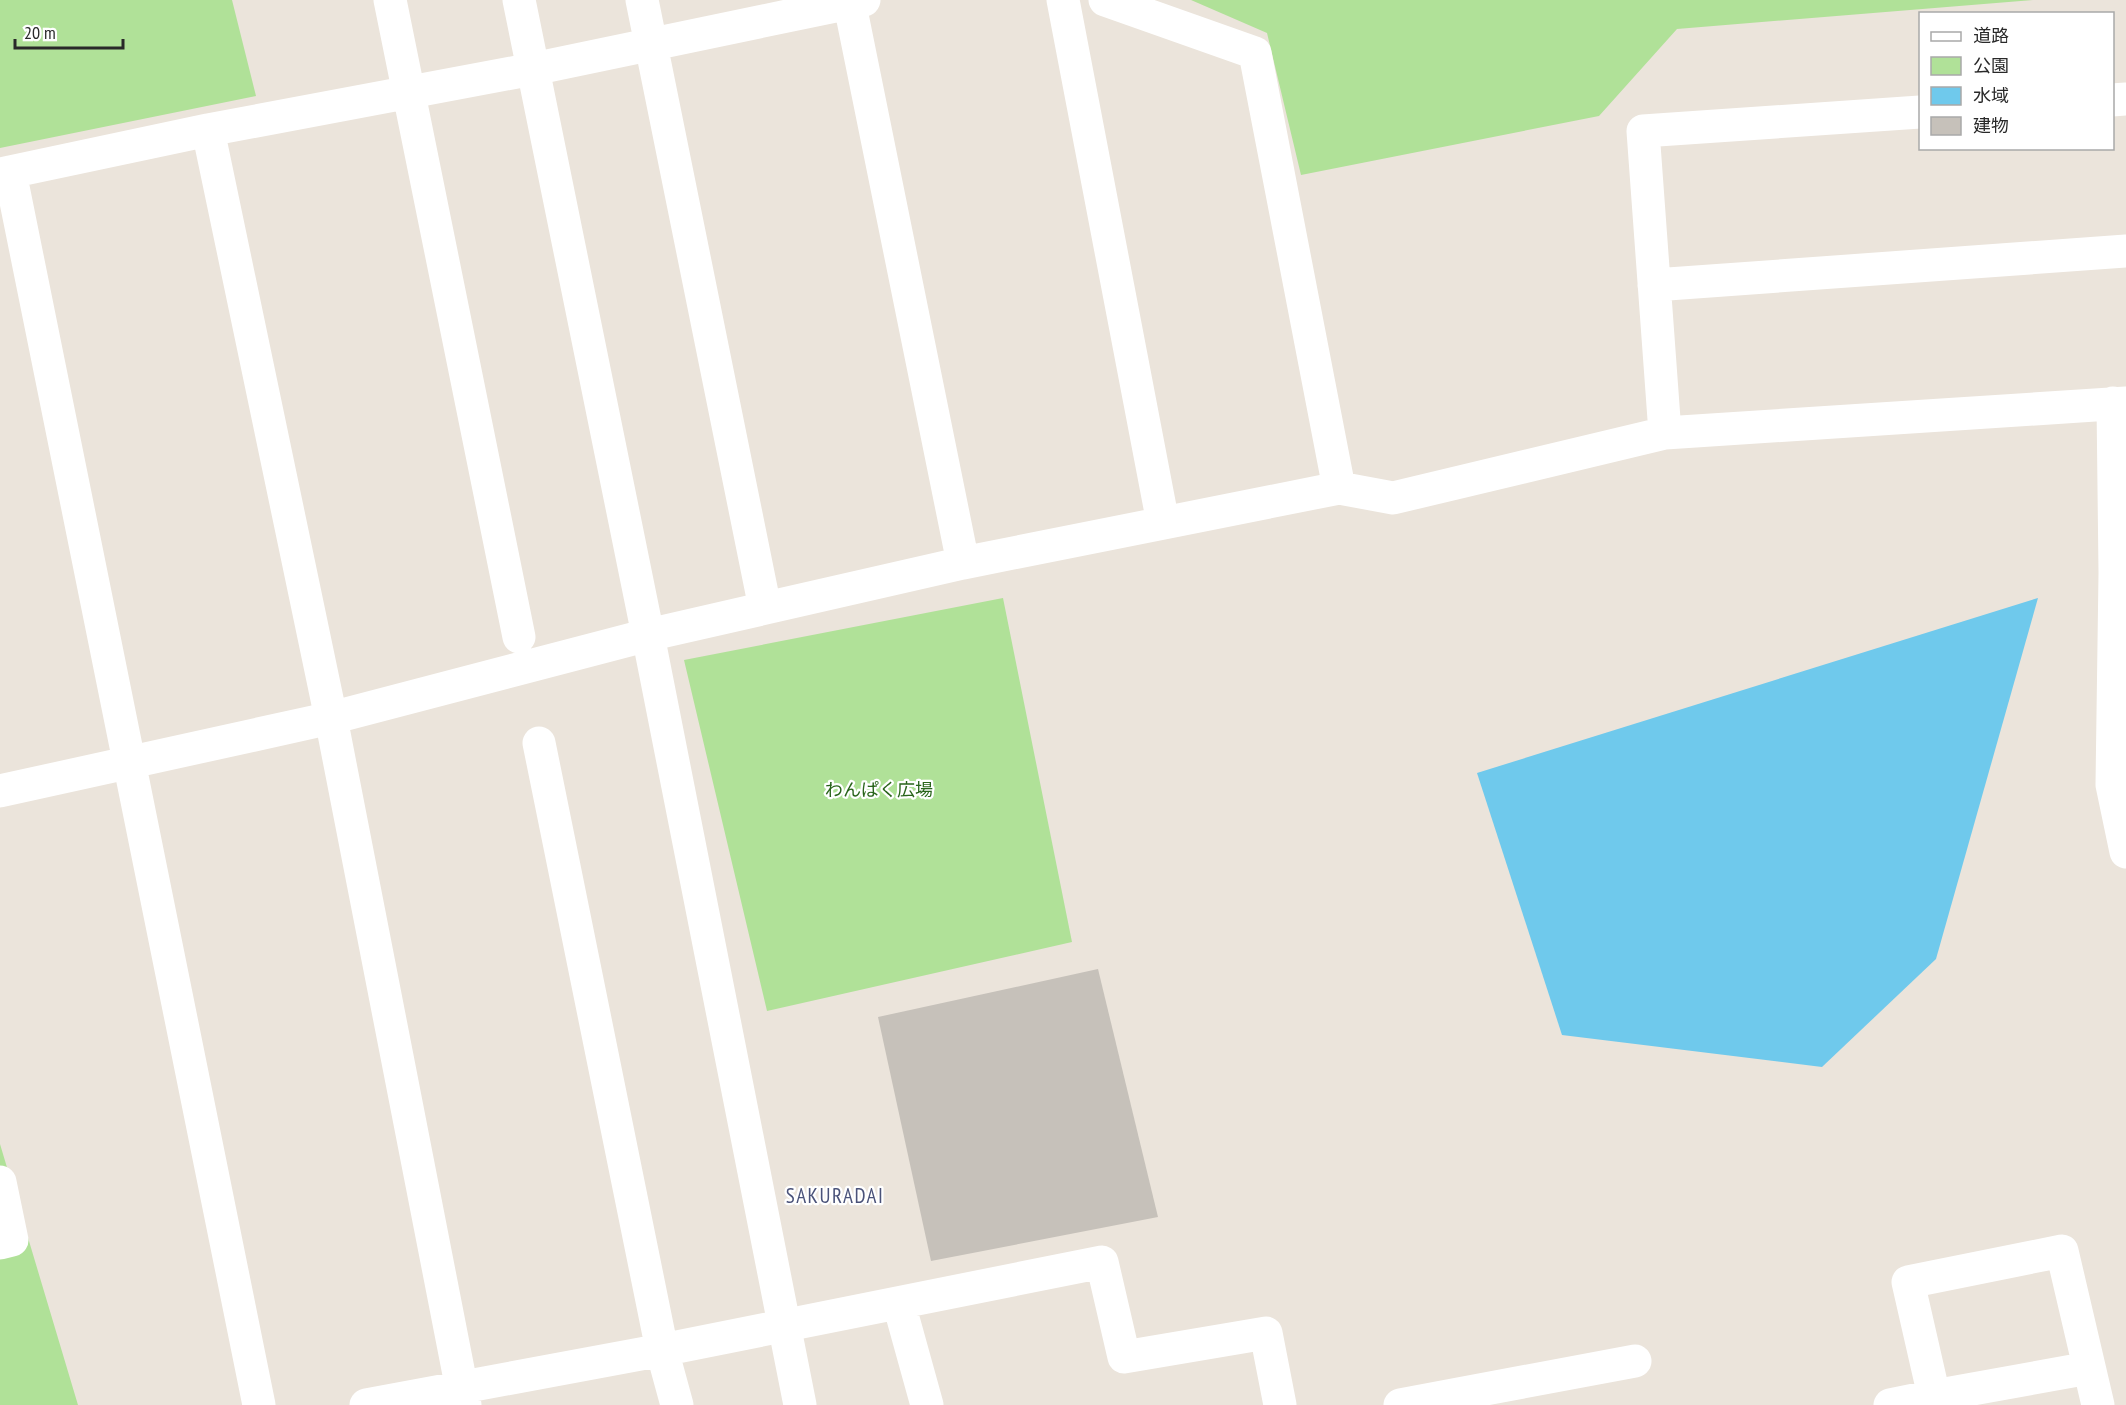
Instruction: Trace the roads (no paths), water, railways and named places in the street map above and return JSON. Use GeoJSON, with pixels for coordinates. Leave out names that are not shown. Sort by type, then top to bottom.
{"type":"FeatureCollection","features":[{"type":"Feature","properties":{"kind":"street"},"geometry":{"type":"LineString","coordinates":[[390,0],[519,637]]}},
{"type":"Feature","properties":{"kind":"street"},"geometry":{"type":"LineString","coordinates":[[519,0],[648,635],[800,1405]]}},
{"type":"Feature","properties":{"kind":"street"},"geometry":{"type":"LineString","coordinates":[[642,0],[765,608]]}},
{"type":"Feature","properties":{"kind":"street"},"geometry":{"type":"LineString","coordinates":[[1063,0],[1163,523]]}},
{"type":"Feature","properties":{"kind":"street"},"geometry":{"type":"LineString","coordinates":[[1105,0],[1255,53],[1339,488]]}},
{"type":"Feature","properties":{"kind":"street"},"geometry":{"type":"LineString","coordinates":[[259,1405],[129,762],[5,173],[208,130],[533,69],[854,1],[963,563]]}},
{"type":"Feature","properties":{"kind":"street"},"geometry":{"type":"LineString","coordinates":[[1665,433],[1643,131],[1919,112]]}},
{"type":"Feature","properties":{"kind":"street"},"geometry":{"type":"LineString","coordinates":[[208,130],[331,718],[463,1396]]}},
{"type":"Feature","properties":{"kind":"street"},"geometry":{"type":"LineString","coordinates":[[1654,285],[2126,250]]}},
{"type":"Feature","properties":{"kind":"street"},"geometry":{"type":"LineString","coordinates":[[0,791],[331,718],[648,635],[963,563],[1339,488],[1394,498],[1665,433],[2120,403],[2115,573],[2119,784],[2126,852]]}},
{"type":"Feature","properties":{"kind":"street"},"geometry":{"type":"LineString","coordinates":[[539,743],[662,1350],[677,1405]]}},
{"type":"Feature","properties":{"kind":"street"},"geometry":{"type":"LineString","coordinates":[[0,1182],[12,1240],[0,1243]]}},
{"type":"Feature","properties":{"kind":"street"},"geometry":{"type":"LineString","coordinates":[[1934,1396],[1908,1282],[2062,1251],[2098,1405]]}},
{"type":"Feature","properties":{"kind":"street"},"geometry":{"type":"LineString","coordinates":[[366,1405],[463,1396],[662,1350],[1101,1262],[1124,1357],[1266,1334],[1280,1405]]}},
{"type":"Feature","properties":{"kind":"street"},"geometry":{"type":"LineString","coordinates":[[899,1304],[927,1405]]}},
{"type":"Feature","properties":{"kind":"street"},"geometry":{"type":"LineString","coordinates":[[1400,1405],[1635,1361]]}},
{"type":"Feature","properties":{"kind":"street"},"geometry":{"type":"LineString","coordinates":[[1890,1405],[2089,1368]]}},
{"type":"Feature","properties":{"kind":"water"},"geometry":{"type":"Polygon","coordinates":[[[2038,598],[1936,959],[1822,1067],[1562,1035],[1477,773],[2038,598]]]}},
{"type":"Feature","properties":{"kind":"district","name":"SAKURADAI"},"geometry":{"type":"Point","coordinates":[835,1196]}},
{"type":"Feature","properties":{"kind":"park label","name":"わんぱく広場"},"geometry":{"type":"Point","coordinates":[879,790]}}]}
